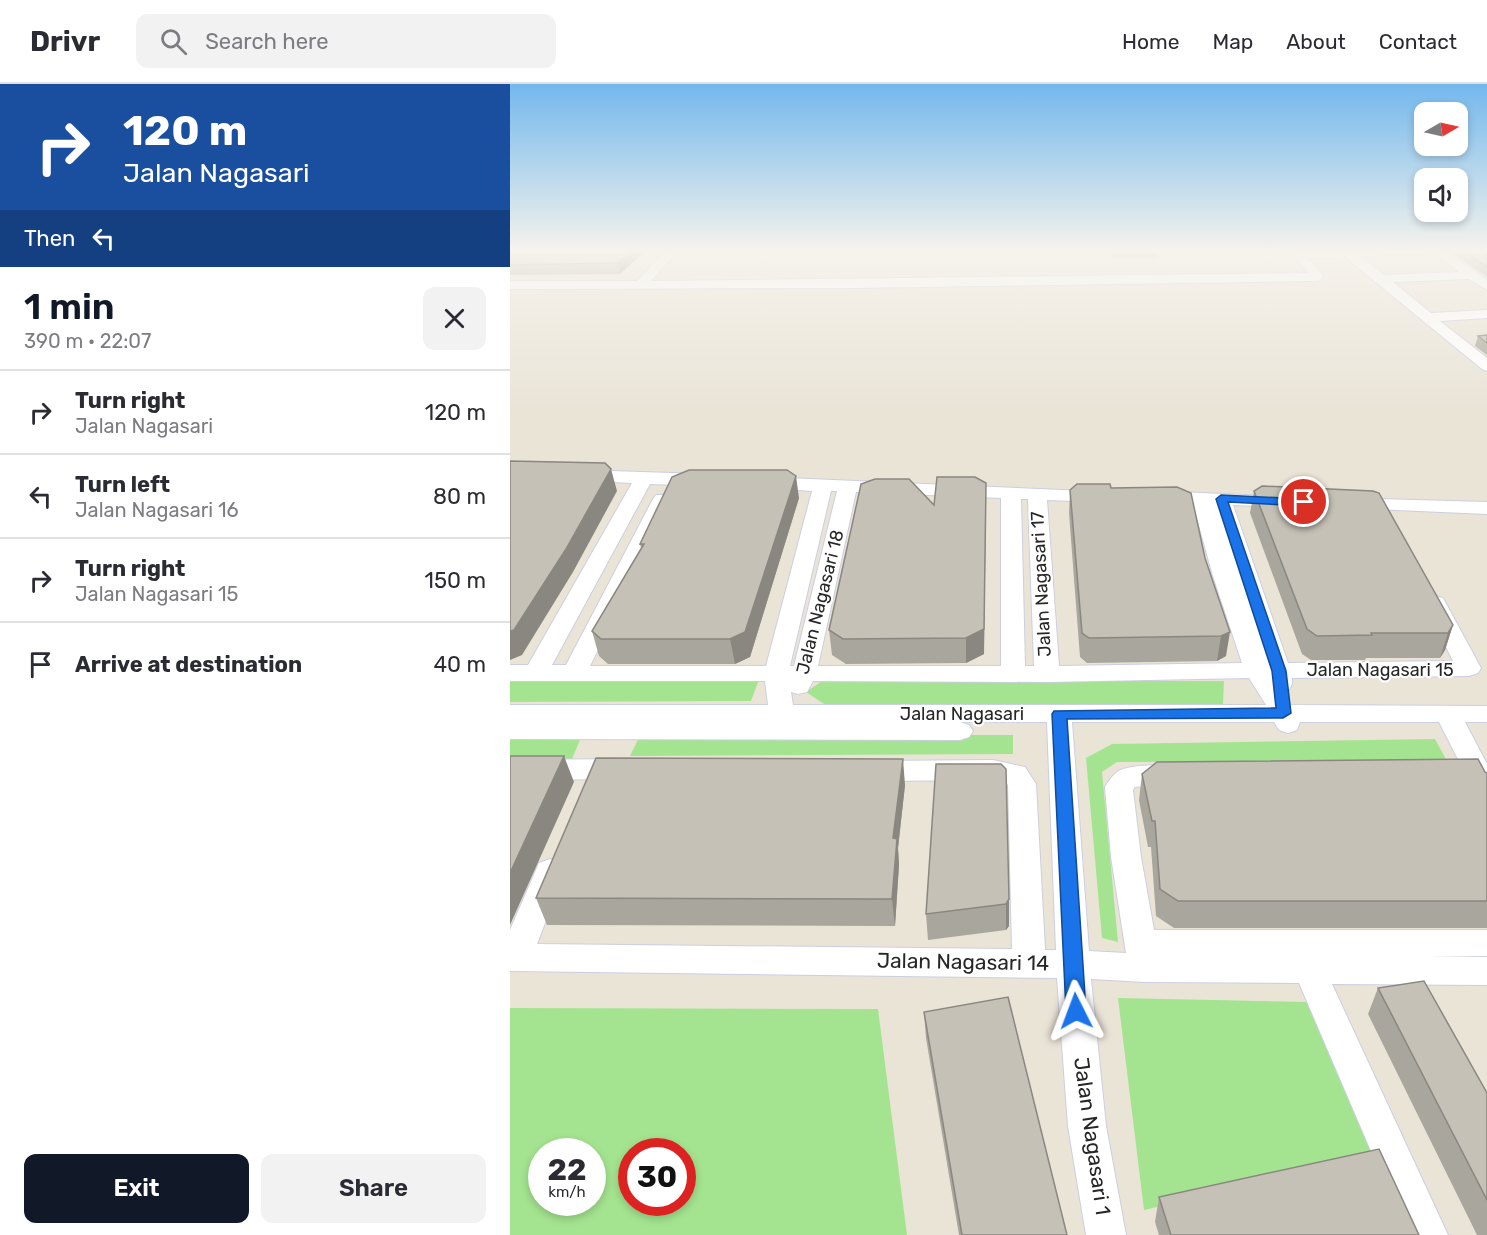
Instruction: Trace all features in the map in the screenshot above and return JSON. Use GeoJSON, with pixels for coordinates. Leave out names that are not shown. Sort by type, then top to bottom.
{"type":"FeatureCollection","features":[{"type":"Feature","properties":{"kind":"street"},"geometry":{"type":"LineString","coordinates":[[1411,304],[1487,366]]}},
{"type":"Feature","properties":{"kind":"street"},"geometry":{"type":"LineString","coordinates":[[1427,316],[1487,314]]}},
{"type":"Feature","properties":{"kind":"street"},"geometry":{"type":"LineString","coordinates":[[1455,340],[1476,339]]}},
{"type":"Feature","properties":{"kind":"street"},"geometry":{"type":"LineString","coordinates":[[565,476],[726,481]]}},
{"type":"Feature","properties":{"kind":"street"},"geometry":{"type":"LineString","coordinates":[[536,673],[644,478]]}},
{"type":"Feature","properties":{"kind":"street"},"geometry":{"type":"LineString","coordinates":[[574,673],[674,479]]}},
{"type":"Feature","properties":{"kind":"street"},"geometry":{"type":"LineString","coordinates":[[747,482],[1121,497]]}},
{"type":"Feature","properties":{"kind":"street"},"geometry":{"type":"LineString","coordinates":[[781,723],[776,674],[823,485]]}},
{"type":"Feature","properties":{"kind":"street","name":"Jalan Nagasari 18"},"geometry":{"type":"LineString","coordinates":[[781,723],[804,674],[848,485]]}},
{"type":"Feature","properties":{"kind":"street"},"geometry":{"type":"LineString","coordinates":[[1011,492],[1013,674]]}},
{"type":"Feature","properties":{"kind":"street","name":"Jalan Nagasari 17"},"geometry":{"type":"LineString","coordinates":[[1037,493],[1047,674]]}},
{"type":"Feature","properties":{"kind":"street"},"geometry":{"type":"LineString","coordinates":[[1144,497],[1304,502]]}},
{"type":"Feature","properties":{"kind":"street"},"geometry":{"type":"LineString","coordinates":[[1211,499],[1224,576],[1268,671],[1286,721]]}},
{"type":"Feature","properties":{"kind":"street"},"geometry":{"type":"LineString","coordinates":[[1356,504],[1487,508]]}},
{"type":"Feature","properties":{"kind":"street"},"geometry":{"type":"LineString","coordinates":[[1380,505],[1390,524]]}},
{"type":"Feature","properties":{"kind":"street","name":"Jalan Nagasari 15"},"geometry":{"type":"LineString","coordinates":[[1268,671],[1469,668],[1423,581]]}},
{"type":"Feature","properties":{"kind":"street"},"geometry":{"type":"LineString","coordinates":[[510,673],[1047,674],[1268,671]]}},
{"type":"Feature","properties":{"kind":"street","name":"Jalan Nagasari"},"geometry":{"type":"LineString","coordinates":[[510,713],[615,721],[781,723],[1452,722],[1487,729]]}},
{"type":"Feature","properties":{"kind":"street","name":"Jalan Nagasari"},"geometry":{"type":"LineString","coordinates":[[1452,722],[1487,714]]}},
{"type":"Feature","properties":{"kind":"street"},"geometry":{"type":"LineString","coordinates":[[580,800],[615,721]]}},
{"type":"Feature","properties":{"kind":"street","name":"Jalan Nagasari"},"geometry":{"type":"LineString","coordinates":[[510,730],[615,721]]}},
{"type":"Feature","properties":{"kind":"street"},"geometry":{"type":"LineString","coordinates":[[1452,722],[1476,776]]}},
{"type":"Feature","properties":{"kind":"street","name":"Jalan Nagasari 1"},"geometry":{"type":"LineString","coordinates":[[1060,723],[1074,963],[1087,1126],[1106,1235]]}},
{"type":"Feature","properties":{"kind":"street"},"geometry":{"type":"LineString","coordinates":[[510,770],[653,769]]}},
{"type":"Feature","properties":{"kind":"street"},"geometry":{"type":"LineString","coordinates":[[844,771],[993,770],[1015,774],[1022,784],[1029,963]]}},
{"type":"Feature","properties":{"kind":"street"},"geometry":{"type":"LineString","coordinates":[[1143,956],[1126,857],[1119,787],[1128,778],[1139,776],[1197,775]]}},
{"type":"Feature","properties":{"kind":"street"},"geometry":{"type":"LineString","coordinates":[[513,957],[562,843]]}},
{"type":"Feature","properties":{"kind":"street","name":"Jalan Nagasari 14"},"geometry":{"type":"LineString","coordinates":[[513,957],[1074,963],[1143,956],[1487,943]]}},
{"type":"Feature","properties":{"kind":"street","name":"Jalan Nagasari 14"},"geometry":{"type":"LineString","coordinates":[[1143,956],[1309,969],[1487,971]]}},
{"type":"Feature","properties":{"kind":"street"},"geometry":{"type":"LineString","coordinates":[[1309,969],[1428,1235]]}},
{"type":"Feature","properties":{"kind":"street"},"geometry":{"type":"LineString","coordinates":[[1412,970],[1429,1001]]}},
{"type":"Feature","properties":{"kind":"green space"},"geometry":{"type":"Polygon","coordinates":[[[822,681],[1224,681],[1223,705],[827,706],[806,692],[822,681]]]}},
{"type":"Feature","properties":{"kind":"green space"},"geometry":{"type":"Polygon","coordinates":[[[510,682],[758,682],[751,701],[510,702],[510,682]]]}},
{"type":"Feature","properties":{"kind":"green space"},"geometry":{"type":"Polygon","coordinates":[[[582,735],[572,759],[510,759],[510,736],[582,735]]]}},
{"type":"Feature","properties":{"kind":"green space"},"geometry":{"type":"Polygon","coordinates":[[[640,735],[1013,735],[1013,754],[630,756],[640,735]]]}},
{"type":"Feature","properties":{"kind":"green space"},"geometry":{"type":"Polygon","coordinates":[[[1435,739],[1447,761],[1117,762],[1102,772],[1118,942],[1102,938],[1086,758],[1112,744],[1435,739]]]}},
{"type":"Feature","properties":{"kind":"green space"},"geometry":{"type":"Polygon","coordinates":[[[1118,998],[1309,1002],[1379,1156],[1144,1210],[1118,998]]]}},
{"type":"Feature","properties":{"kind":"green space"},"geometry":{"type":"Polygon","coordinates":[[[510,1008],[878,1009],[907,1235],[510,1235],[510,1008]]]}},
{"type":"Feature","properties":{"kind":"building"},"geometry":{"type":"Polygon","coordinates":[[[1487,335],[1487,343],[1478,336],[1487,335]]]}},
{"type":"Feature","properties":{"kind":"building"},"geometry":{"type":"Polygon","coordinates":[[[510,461],[605,463],[611,469],[566,549],[514,630],[510,631],[510,461]]]}},
{"type":"Feature","properties":{"kind":"building"},"geometry":{"type":"Polygon","coordinates":[[[689,470],[787,470],[796,476],[745,632],[730,639],[601,639],[592,631],[644,544],[640,544],[672,477],[689,470]]]}},
{"type":"Feature","properties":{"kind":"building"},"geometry":{"type":"Polygon","coordinates":[[[937,477],[975,477],[986,483],[984,629],[966,638],[843,639],[829,630],[861,484],[875,479],[909,479],[934,505],[937,477]]]}},
{"type":"Feature","properties":{"kind":"building"},"geometry":{"type":"Polygon","coordinates":[[[1077,484],[1110,484],[1111,488],[1177,487],[1191,493],[1205,558],[1230,632],[1221,636],[1089,638],[1082,633],[1070,490],[1077,484]]]}},
{"type":"Feature","properties":{"kind":"building"},"geometry":{"type":"Polygon","coordinates":[[[1262,486],[1379,493],[1453,625],[1448,633],[1317,636],[1307,629],[1254,491],[1262,486]]]}},
{"type":"Feature","properties":{"kind":"building"},"geometry":{"type":"Polygon","coordinates":[[[510,756],[564,756],[510,873],[510,756]]]}},
{"type":"Feature","properties":{"kind":"building"},"geometry":{"type":"Polygon","coordinates":[[[596,758],[903,759],[893,838],[897,839],[892,899],[536,898],[596,758]]]}},
{"type":"Feature","properties":{"kind":"building"},"geometry":{"type":"Polygon","coordinates":[[[1478,759],[1487,773],[1487,901],[1178,901],[1160,889],[1155,821],[1152,821],[1142,774],[1157,762],[1478,759]]]}},
{"type":"Feature","properties":{"kind":"building"},"geometry":{"type":"Polygon","coordinates":[[[936,764],[1001,764],[1006,769],[1009,899],[1006,904],[926,914],[936,764]]]}},
{"type":"Feature","properties":{"kind":"building"},"geometry":{"type":"Polygon","coordinates":[[[1424,981],[1487,1093],[1487,1200],[1378,988],[1424,981]]]}},
{"type":"Feature","properties":{"kind":"building"},"geometry":{"type":"Polygon","coordinates":[[[1008,997],[1067,1235],[962,1235],[924,1012],[1008,997]]]}},
{"type":"Feature","properties":{"kind":"building"},"geometry":{"type":"Polygon","coordinates":[[[1379,1149],[1419,1235],[1171,1235],[1159,1197],[1379,1149]]]}},
{"type":"Feature","properties":{"kind":"route"},"geometry":{"type":"LineString","coordinates":[[1076,1011],[1059,714],[1283,713],[1279,671],[1221,499],[1304,502]]}}]}
